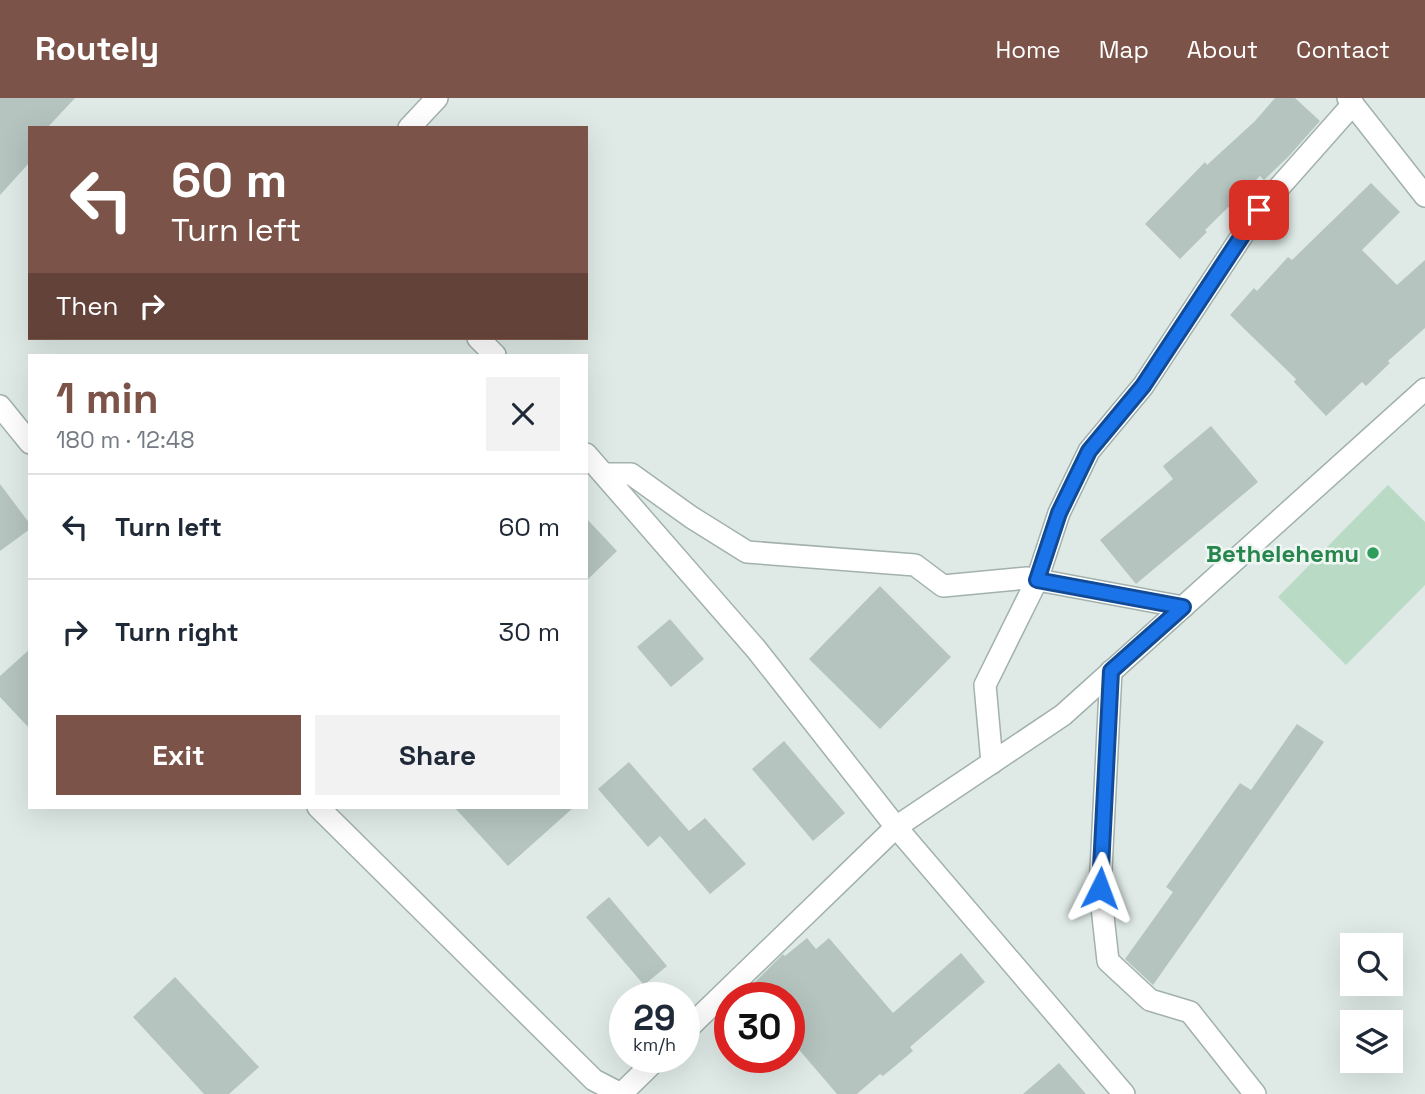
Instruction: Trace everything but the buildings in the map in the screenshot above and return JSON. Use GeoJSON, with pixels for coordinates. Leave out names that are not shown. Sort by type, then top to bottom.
{"type":"FeatureCollection","features":[{"type":"Feature","properties":{"kind":"street"},"geometry":{"type":"LineString","coordinates":[[410,126],[437,98]]}},
{"type":"Feature","properties":{"kind":"street"},"geometry":{"type":"LineString","coordinates":[[992,763],[985,685],[1037,580],[1059,513],[1089,451],[1143,386],[1259,210],[1351,101],[1425,196]]}},
{"type":"Feature","properties":{"kind":"street"},"geometry":{"type":"LineString","coordinates":[[480,340],[494,354]]}},
{"type":"Feature","properties":{"kind":"street"},"geometry":{"type":"LineString","coordinates":[[700,1017],[896,827],[1063,715],[1425,389]]}},
{"type":"Feature","properties":{"kind":"street"},"geometry":{"type":"LineString","coordinates":[[0,406],[28,441]]}},
{"type":"Feature","properties":{"kind":"street"},"geometry":{"type":"LineString","coordinates":[[588,456],[756,649],[896,827],[1124,1094]]}},
{"type":"Feature","properties":{"kind":"street"},"geometry":{"type":"LineString","coordinates":[[605,474],[631,474],[691,517],[747,552],[915,565],[943,586],[1027,578],[1183,607]]}},
{"type":"Feature","properties":{"kind":"street"},"geometry":{"type":"LineString","coordinates":[[1111,671],[1100,888],[1108,961],[1150,1000],[1189,1012],[1255,1094]]}},
{"type":"Feature","properties":{"kind":"street"},"geometry":{"type":"LineString","coordinates":[[320,809],[601,1087],[621,1094],[643,1073]]}},
{"type":"Feature","properties":{"kind":"green space","name":"Bethelehemu"},"geometry":{"type":"Polygon","coordinates":[[[1388,485],[1425,522],[1425,585],[1346,665],[1278,597],[1388,485]]]}},
{"type":"Feature","properties":{"kind":"place","name":"Bethelehemu"},"geometry":{"type":"Point","coordinates":[1373,553]}},
{"type":"Feature","properties":{"kind":"route"},"geometry":{"type":"LineString","coordinates":[[1100,888],[1111,671],[1183,607],[1037,580],[1059,513],[1089,451],[1143,386],[1259,210]]}}]}
